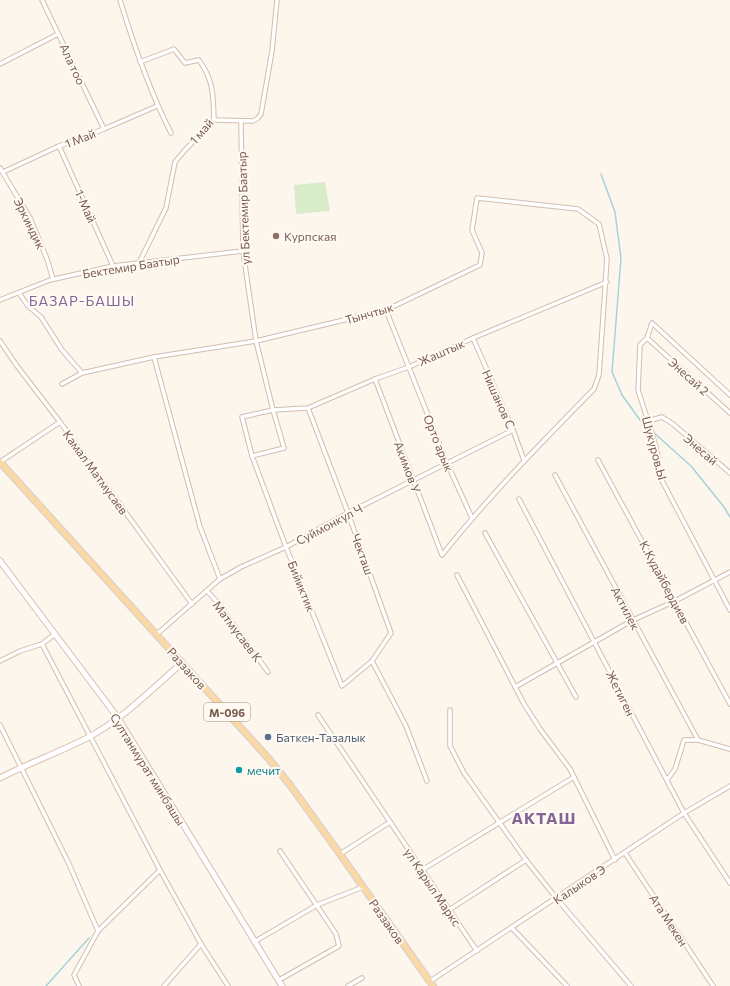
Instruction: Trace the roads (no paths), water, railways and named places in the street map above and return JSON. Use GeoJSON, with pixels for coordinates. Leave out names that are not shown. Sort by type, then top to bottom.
{"type":"FeatureCollection","features":[{"type":"Feature","properties":{"kind":"main road","name":"Раззаков"},"geometry":{"type":"LineString","coordinates":[[0,462],[269,759],[290,785],[340,854],[431,985]]}},
{"type":"Feature","properties":{"kind":"street","name":"Ала тоо"},"geometry":{"type":"LineString","coordinates":[[42,0],[104,129]]}},
{"type":"Feature","properties":{"kind":"street"},"geometry":{"type":"LineString","coordinates":[[120,0],[140,62],[157,106],[171,133]]}},
{"type":"Feature","properties":{"kind":"street"},"geometry":{"type":"LineString","coordinates":[[214,120],[241,122],[253,121],[261,114],[278,0]]}},
{"type":"Feature","properties":{"kind":"street"},"geometry":{"type":"LineString","coordinates":[[0,64],[58,34]]}},
{"type":"Feature","properties":{"kind":"street","name":"1 май"},"geometry":{"type":"LineString","coordinates":[[139,264],[166,208],[175,162],[214,120],[212,88],[208,72],[199,60],[184,63],[174,49],[140,62]]}},
{"type":"Feature","properties":{"kind":"street","name":"1 Май"},"geometry":{"type":"LineString","coordinates":[[3,172],[59,146],[104,129],[157,106]]}},
{"type":"Feature","properties":{"kind":"street","name":"ул Бектемир Баатыр"},"geometry":{"type":"LineString","coordinates":[[241,122],[243,251],[256,341],[284,448],[252,456]]}},
{"type":"Feature","properties":{"kind":"street","name":"1-Май"},"geometry":{"type":"LineString","coordinates":[[59,146],[113,266]]}},
{"type":"Feature","properties":{"kind":"street","name":"Эркиндик"},"geometry":{"type":"LineString","coordinates":[[0,168],[30,218],[47,259],[53,279]]}},
{"type":"Feature","properties":{"kind":"street","name":"Тынчтык"},"geometry":{"type":"LineString","coordinates":[[62,384],[82,373],[154,357],[256,341],[386,310],[480,265],[482,253],[472,230],[477,198],[578,209],[599,224],[607,259],[607,282]]}},
{"type":"Feature","properties":{"kind":"street","name":"Бектемир Баатыр"},"geometry":{"type":"LineString","coordinates":[[0,300],[53,279],[113,266],[243,251]]}},
{"type":"Feature","properties":{"kind":"street"},"geometry":{"type":"LineString","coordinates":[[472,518],[524,460],[594,389],[599,375],[607,282]]}},
{"type":"Feature","properties":{"kind":"street","name":"Жаштык"},"geometry":{"type":"LineString","coordinates":[[242,417],[273,410],[308,408],[375,379],[409,367],[473,338],[607,282]]}},
{"type":"Feature","properties":{"kind":"street"},"geometry":{"type":"LineString","coordinates":[[19,293],[28,306],[40,317],[62,350],[82,373]]}},
{"type":"Feature","properties":{"kind":"street","name":"Орто арык"},"geometry":{"type":"LineString","coordinates":[[386,310],[447,463],[472,518]]}},
{"type":"Feature","properties":{"kind":"street","name":"Шукуров.Ы"},"geometry":{"type":"LineString","coordinates":[[730,395],[652,323],[647,338],[640,345],[638,390],[658,457],[659,475],[730,610]]}},
{"type":"Feature","properties":{"kind":"street","name":"Нишанов С"},"geometry":{"type":"LineString","coordinates":[[473,338],[513,430],[524,460]]}},
{"type":"Feature","properties":{"kind":"street","name":"Энесай 2"},"geometry":{"type":"LineString","coordinates":[[647,338],[730,413]]}},
{"type":"Feature","properties":{"kind":"street","name":"Камал Матмусаев"},"geometry":{"type":"LineString","coordinates":[[0,341],[192,604]]}},
{"type":"Feature","properties":{"kind":"street"},"geometry":{"type":"LineString","coordinates":[[154,357],[200,527],[220,579]]}},
{"type":"Feature","properties":{"kind":"street","name":"Акимов У"},"geometry":{"type":"LineString","coordinates":[[375,379],[442,555],[472,518]]}},
{"type":"Feature","properties":{"kind":"street","name":"Чекташ"},"geometry":{"type":"LineString","coordinates":[[308,408],[391,633],[372,661]]}},
{"type":"Feature","properties":{"kind":"street","name":"Бийиктик"},"geometry":{"type":"LineString","coordinates":[[242,417],[252,456],[286,547],[342,686],[372,661]]}},
{"type":"Feature","properties":{"kind":"street","name":"Энесай"},"geometry":{"type":"LineString","coordinates":[[648,421],[662,417],[673,424],[730,474]]}},
{"type":"Feature","properties":{"kind":"street"},"geometry":{"type":"LineString","coordinates":[[0,462],[60,422]]}},
{"type":"Feature","properties":{"kind":"street","name":"Суймонкул Ч"},"geometry":{"type":"LineString","coordinates":[[157,634],[220,579],[241,567],[286,547],[348,513],[513,430]]}},
{"type":"Feature","properties":{"kind":"street","name":"К.Кудайбердиев"},"geometry":{"type":"LineString","coordinates":[[598,460],[730,704]]}},
{"type":"Feature","properties":{"kind":"street","name":"Актилек"},"geometry":{"type":"LineString","coordinates":[[555,475],[698,740]]}},
{"type":"Feature","properties":{"kind":"street","name":"Жетиген"},"geometry":{"type":"LineString","coordinates":[[520,499],[684,814],[730,883]]}},
{"type":"Feature","properties":{"kind":"street"},"geometry":{"type":"LineString","coordinates":[[485,533],[576,697]]}},
{"type":"Feature","properties":{"kind":"street","name":"Султанмурат минбашы"},"geometry":{"type":"LineString","coordinates":[[0,561],[118,718],[282,986]]}},
{"type":"Feature","properties":{"kind":"street"},"geometry":{"type":"LineString","coordinates":[[515,687],[633,620],[675,601],[730,572]]}},
{"type":"Feature","properties":{"kind":"street"},"geometry":{"type":"LineString","coordinates":[[457,576],[515,687],[540,729],[570,769],[614,860]]}},
{"type":"Feature","properties":{"kind":"street","name":"Матмусаев К"},"geometry":{"type":"LineString","coordinates":[[207,591],[217,602],[268,672]]}},
{"type":"Feature","properties":{"kind":"street"},"geometry":{"type":"LineString","coordinates":[[0,661],[20,651],[42,644],[55,634]]}},
{"type":"Feature","properties":{"kind":"street"},"geometry":{"type":"LineString","coordinates":[[42,644],[160,870],[201,944],[228,986]]}},
{"type":"Feature","properties":{"kind":"street"},"geometry":{"type":"LineString","coordinates":[[372,661],[406,726],[427,782]]}},
{"type":"Feature","properties":{"kind":"street"},"geometry":{"type":"LineString","coordinates":[[0,778],[89,736],[118,718],[182,663]]}},
{"type":"Feature","properties":{"kind":"street"},"geometry":{"type":"LineString","coordinates":[[450,710],[450,746],[464,773],[526,860],[631,986]]}},
{"type":"Feature","properties":{"kind":"street","name":"ул Карыл Маркс"},"geometry":{"type":"LineString","coordinates":[[318,715],[477,951]]}},
{"type":"Feature","properties":{"kind":"street"},"geometry":{"type":"LineString","coordinates":[[0,724],[69,864],[98,931]]}},
{"type":"Feature","properties":{"kind":"street"},"geometry":{"type":"LineString","coordinates":[[667,780],[675,769],[684,740],[709,742],[729,750],[730,749]]}},
{"type":"Feature","properties":{"kind":"street"},"geometry":{"type":"LineString","coordinates":[[422,870],[574,777]]}},
{"type":"Feature","properties":{"kind":"street","name":"Калыков Э"},"geometry":{"type":"LineString","coordinates":[[431,985],[477,951],[684,814],[730,786]]}},
{"type":"Feature","properties":{"kind":"street"},"geometry":{"type":"LineString","coordinates":[[340,854],[390,822]]}},
{"type":"Feature","properties":{"kind":"street"},"geometry":{"type":"LineString","coordinates":[[279,980],[339,946],[336,934],[280,852]]}},
{"type":"Feature","properties":{"kind":"street","name":"Ата Мекен"},"geometry":{"type":"LineString","coordinates":[[625,853],[713,986]]}},
{"type":"Feature","properties":{"kind":"street"},"geometry":{"type":"LineString","coordinates":[[449,910],[526,860]]}},
{"type":"Feature","properties":{"kind":"street"},"geometry":{"type":"LineString","coordinates":[[80,986],[74,975],[98,931],[160,870]]}},
{"type":"Feature","properties":{"kind":"street"},"geometry":{"type":"LineString","coordinates":[[254,942],[317,905],[363,887]]}},
{"type":"Feature","properties":{"kind":"street"},"geometry":{"type":"LineString","coordinates":[[512,928],[567,986]]}},
{"type":"Feature","properties":{"kind":"street"},"geometry":{"type":"LineString","coordinates":[[164,986],[201,944]]}},
{"type":"Feature","properties":{"kind":"street"},"geometry":{"type":"LineString","coordinates":[[348,986],[362,978]]}},
{"type":"Feature","properties":{"kind":"waterway"},"geometry":{"type":"LineString","coordinates":[[601,174],[615,212],[621,258],[612,372],[622,395],[640,420],[650,429]]}},
{"type":"Feature","properties":{"kind":"waterway"},"geometry":{"type":"LineString","coordinates":[[653,432],[691,466],[724,507],[730,517]]}},
{"type":"Feature","properties":{"kind":"waterway"},"geometry":{"type":"LineString","coordinates":[[46,986],[89,938]]}},
{"type":"Feature","properties":{"kind":"place","name":"Курпская"},"geometry":{"type":"Point","coordinates":[276,236]}},
{"type":"Feature","properties":{"kind":"place","name":"Баткен-Тазалык"},"geometry":{"type":"Point","coordinates":[268,737]}},
{"type":"Feature","properties":{"kind":"place","name":"мечит"},"geometry":{"type":"Point","coordinates":[239,770]}},
{"type":"Feature","properties":{"kind":"district","name":"БАЗАР-БАШЫ"},"geometry":{"type":"Point","coordinates":[82,300]}},
{"type":"Feature","properties":{"kind":"district","name":"АКТАШ"},"geometry":{"type":"Point","coordinates":[544,817]}}]}
